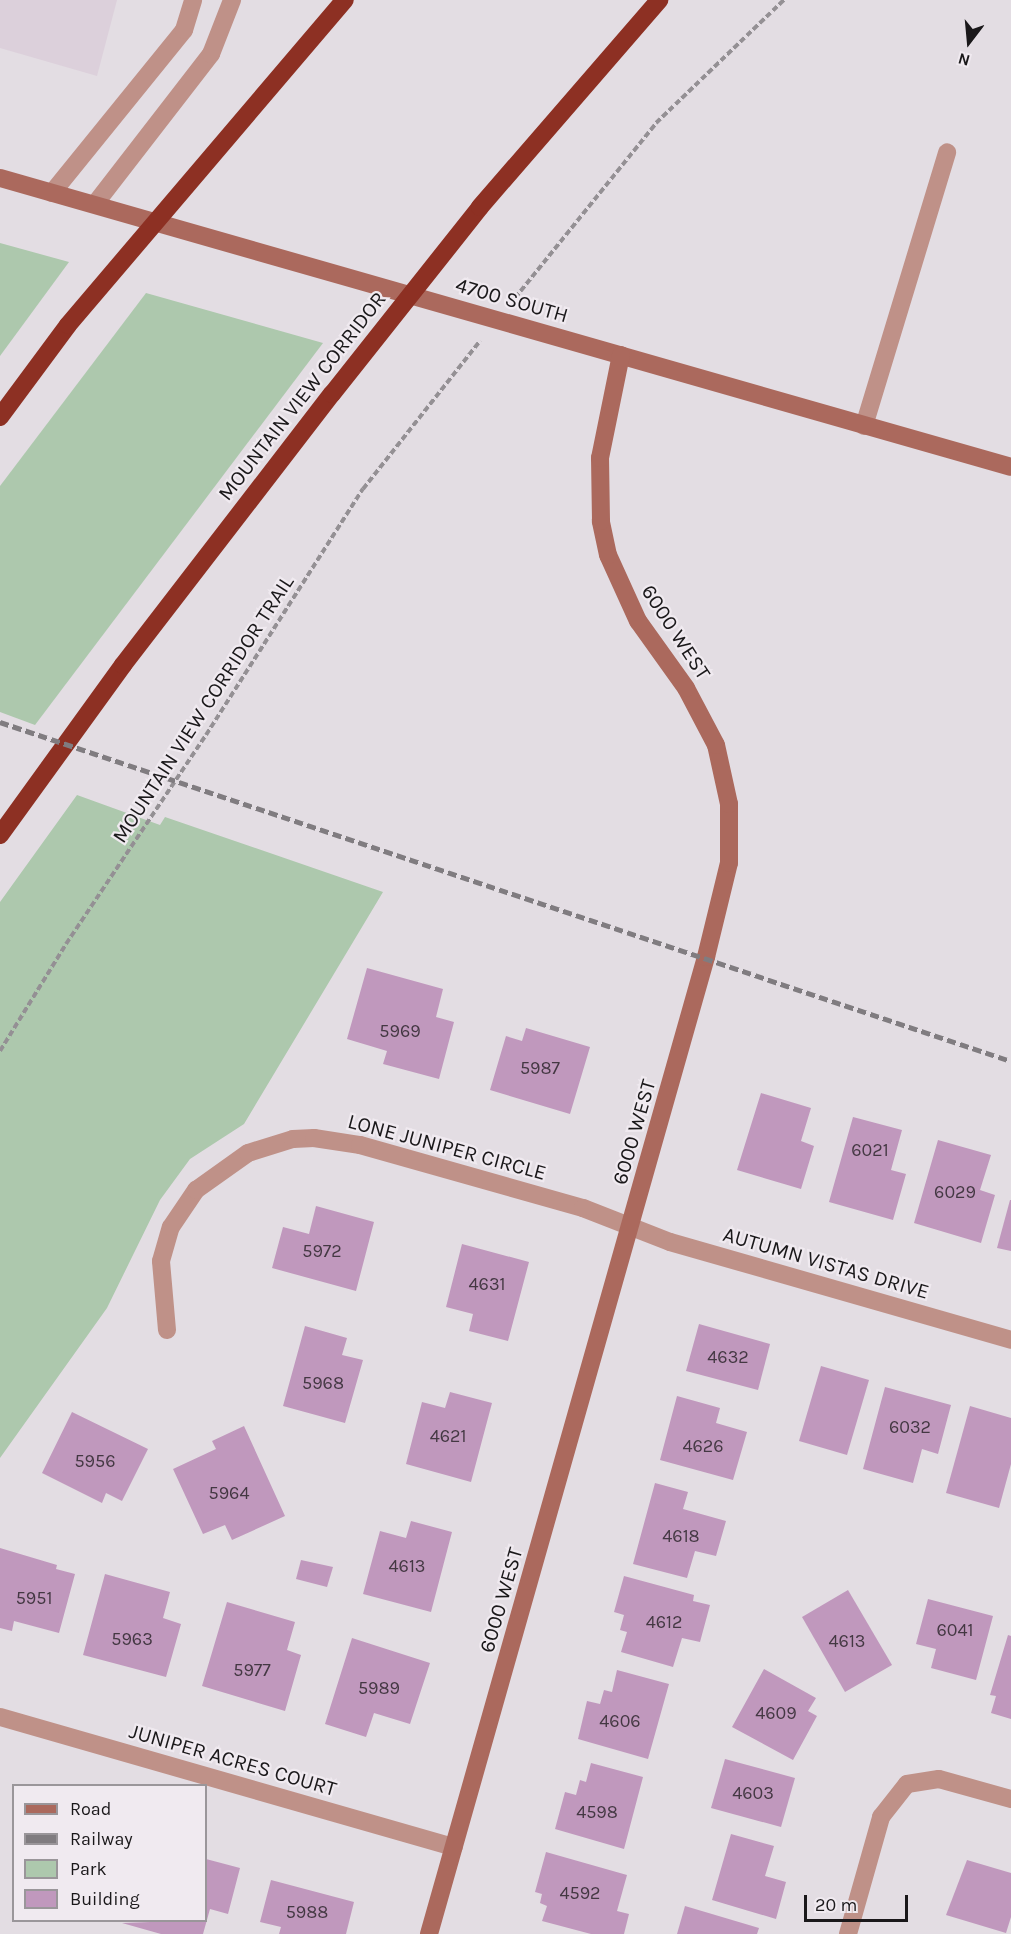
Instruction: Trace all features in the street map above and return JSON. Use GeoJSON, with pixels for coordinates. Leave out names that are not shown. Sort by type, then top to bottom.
{"type":"FeatureCollection","features":[{"type":"Feature","properties":{"kind":"highway"},"geometry":{"type":"LineString","coordinates":[[0,417],[68,325],[230,130],[345,0]]}},
{"type":"Feature","properties":{"kind":"highway","name":"MOUNTAIN VIEW CORRIDOR"},"geometry":{"type":"LineString","coordinates":[[0,835],[123,665],[332,394],[480,207],[659,0]]}},
{"type":"Feature","properties":{"kind":"street"},"geometry":{"type":"LineString","coordinates":[[52,193],[184,30],[193,0]]}},
{"type":"Feature","properties":{"kind":"street"},"geometry":{"type":"LineString","coordinates":[[95,204],[211,54],[232,0]]}},
{"type":"Feature","properties":{"kind":"street"},"geometry":{"type":"LineString","coordinates":[[864,426],[947,152]]}},
{"type":"Feature","properties":{"kind":"street","name":"4700 SOUTH"},"geometry":{"type":"LineString","coordinates":[[0,178],[1011,467]]}},
{"type":"Feature","properties":{"kind":"street","name":"6000 WEST"},"geometry":{"type":"LineString","coordinates":[[429,1934],[716,924],[729,863],[731,833],[724,774],[704,716],[638,621],[608,555],[601,521],[600,458],[621,355]]}},
{"type":"Feature","properties":{"kind":"street","name":"LONE JUNIPER CIRCLE"},"geometry":{"type":"LineString","coordinates":[[167,1330],[161,1261],[171,1227],[182,1208],[196,1190],[230,1162],[293,1139],[336,1139],[360,1145],[583,1208],[630,1227]]}},
{"type":"Feature","properties":{"kind":"street","name":"AUTUMN VISTAS DRIVE"},"geometry":{"type":"LineString","coordinates":[[630,1227],[670,1242],[1011,1340]]}},
{"type":"Feature","properties":{"kind":"street","name":"JUNIPER ACRES COURT"},"geometry":{"type":"LineString","coordinates":[[0,1717],[454,1847]]}},
{"type":"Feature","properties":{"kind":"street"},"geometry":{"type":"LineString","coordinates":[[848,1934],[881,1817],[907,1784],[939,1779],[1011,1799]]}},
{"type":"Feature","properties":{"kind":"path"},"geometry":{"type":"LineString","coordinates":[[543,262],[656,123],[784,0]]}},
{"type":"Feature","properties":{"kind":"path","name":"MOUNTAIN VIEW CORRIDOR TRAIL"},"geometry":{"type":"LineString","coordinates":[[0,1051],[66,944],[145,829],[363,489],[440,390]]}},
{"type":"Feature","properties":{"kind":"shaded area"},"geometry":{"type":"Polygon","coordinates":[[[0,0],[117,0],[97,76],[0,48],[0,0]]]}},
{"type":"Feature","properties":{"kind":"green space"},"geometry":{"type":"Polygon","coordinates":[[[0,243],[69,262],[0,356],[0,243]]]}},
{"type":"Feature","properties":{"kind":"green space"},"geometry":{"type":"Polygon","coordinates":[[[146,293],[323,343],[35,725],[0,712],[0,486],[146,293]]]}},
{"type":"Feature","properties":{"kind":"green space"},"geometry":{"type":"Polygon","coordinates":[[[77,795],[160,825],[165,817],[383,892],[244,1124],[190,1159],[160,1200],[107,1308],[0,1458],[0,902],[77,795]]]}},
{"type":"Feature","properties":{"kind":"building"},"geometry":{"type":"Polygon","coordinates":[[[367,968],[443,989],[436,1017],[454,1022],[439,1079],[383,1064],[387,1051],[347,1039],[367,968]]]}},
{"type":"Feature","properties":{"kind":"building"},"geometry":{"type":"Polygon","coordinates":[[[526,1028],[590,1047],[570,1114],[490,1090],[506,1036],[522,1041],[526,1028]]]}},
{"type":"Feature","properties":{"kind":"building"},"geometry":{"type":"Polygon","coordinates":[[[761,1093],[811,1108],[801,1141],[814,1146],[801,1189],[737,1170],[761,1093]]]}},
{"type":"Feature","properties":{"kind":"building"},"geometry":{"type":"Polygon","coordinates":[[[853,1117],[902,1130],[891,1170],[906,1174],[893,1220],[829,1202],[853,1117]]]}},
{"type":"Feature","properties":{"kind":"building"},"geometry":{"type":"Polygon","coordinates":[[[938,1140],[991,1155],[980,1190],[995,1195],[981,1243],[914,1223],[938,1140]]]}},
{"type":"Feature","properties":{"kind":"building"},"geometry":{"type":"Polygon","coordinates":[[[1011,1200],[1011,1251],[997,1248],[1011,1200]]]}},
{"type":"Feature","properties":{"kind":"building"},"geometry":{"type":"Polygon","coordinates":[[[316,1206],[374,1222],[356,1291],[272,1268],[283,1227],[309,1234],[316,1206]]]}},
{"type":"Feature","properties":{"kind":"building"},"geometry":{"type":"Polygon","coordinates":[[[462,1244],[529,1262],[508,1341],[469,1331],[473,1314],[446,1307],[462,1244]]]}},
{"type":"Feature","properties":{"kind":"building"},"geometry":{"type":"Polygon","coordinates":[[[699,1324],[770,1344],[758,1390],[686,1371],[699,1324]]]}},
{"type":"Feature","properties":{"kind":"building"},"geometry":{"type":"Polygon","coordinates":[[[305,1326],[347,1338],[342,1355],[363,1360],[345,1423],[283,1406],[305,1326]]]}},
{"type":"Feature","properties":{"kind":"building"},"geometry":{"type":"Polygon","coordinates":[[[821,1366],[869,1380],[847,1455],[799,1441],[821,1366]]]}},
{"type":"Feature","properties":{"kind":"building"},"geometry":{"type":"Polygon","coordinates":[[[885,1387],[951,1405],[938,1454],[922,1449],[913,1483],[863,1469],[885,1387]]]}},
{"type":"Feature","properties":{"kind":"building"},"geometry":{"type":"Polygon","coordinates":[[[450,1392],[492,1403],[471,1482],[406,1464],[422,1402],[445,1408],[450,1392]]]}},
{"type":"Feature","properties":{"kind":"building"},"geometry":{"type":"Polygon","coordinates":[[[677,1396],[720,1408],[716,1423],[747,1432],[733,1480],[660,1460],[677,1396]]]}},
{"type":"Feature","properties":{"kind":"building"},"geometry":{"type":"Polygon","coordinates":[[[970,1406],[1011,1418],[1011,1464],[999,1508],[946,1493],[970,1406]]]}},
{"type":"Feature","properties":{"kind":"building"},"geometry":{"type":"Polygon","coordinates":[[[72,1412],[148,1449],[122,1501],[106,1493],[102,1503],[42,1473],[72,1412]]]}},
{"type":"Feature","properties":{"kind":"building"},"geometry":{"type":"Polygon","coordinates":[[[244,1426],[285,1516],[232,1540],[225,1525],[203,1534],[173,1469],[216,1449],[212,1441],[244,1426]]]}},
{"type":"Feature","properties":{"kind":"building"},"geometry":{"type":"Polygon","coordinates":[[[655,1483],[688,1492],[683,1509],[726,1521],[716,1556],[695,1551],[687,1578],[633,1564],[655,1483]]]}},
{"type":"Feature","properties":{"kind":"building"},"geometry":{"type":"Polygon","coordinates":[[[411,1521],[452,1532],[431,1612],[363,1594],[380,1531],[406,1538],[411,1521]]]}},
{"type":"Feature","properties":{"kind":"building"},"geometry":{"type":"Polygon","coordinates":[[[0,1548],[57,1565],[56,1569],[75,1574],[59,1633],[14,1621],[12,1631],[0,1628],[0,1548]]]}},
{"type":"Feature","properties":{"kind":"building"},"geometry":{"type":"Polygon","coordinates":[[[301,1560],[333,1567],[327,1587],[296,1579],[301,1560]]]}},
{"type":"Feature","properties":{"kind":"building"},"geometry":{"type":"Polygon","coordinates":[[[105,1574],[170,1592],[163,1618],[181,1624],[166,1677],[83,1655],[105,1574]]]}},
{"type":"Feature","properties":{"kind":"building"},"geometry":{"type":"Polygon","coordinates":[[[624,1576],[694,1595],[693,1601],[710,1605],[700,1642],[682,1638],[673,1667],[621,1652],[627,1632],[620,1630],[624,1615],[614,1612],[624,1576]]]}},
{"type":"Feature","properties":{"kind":"building"},"geometry":{"type":"Polygon","coordinates":[[[848,1590],[892,1665],[845,1692],[802,1617],[848,1590]]]}},
{"type":"Feature","properties":{"kind":"building"},"geometry":{"type":"Polygon","coordinates":[[[928,1599],[993,1616],[976,1680],[931,1668],[936,1649],[916,1644],[928,1599]]]}},
{"type":"Feature","properties":{"kind":"building"},"geometry":{"type":"Polygon","coordinates":[[[227,1602],[295,1622],[287,1650],[301,1655],[285,1711],[202,1686],[227,1602]]]}},
{"type":"Feature","properties":{"kind":"building"},"geometry":{"type":"Polygon","coordinates":[[[1008,1635],[1011,1636],[1011,1719],[991,1713],[996,1696],[990,1695],[1008,1635]]]}},
{"type":"Feature","properties":{"kind":"building"},"geometry":{"type":"Polygon","coordinates":[[[352,1638],[430,1663],[410,1724],[374,1713],[366,1737],[325,1724],[352,1638]]]}},
{"type":"Feature","properties":{"kind":"building"},"geometry":{"type":"Polygon","coordinates":[[[764,1669],[816,1698],[808,1711],[817,1716],[793,1760],[732,1727],[764,1669]]]}},
{"type":"Feature","properties":{"kind":"building"},"geometry":{"type":"Polygon","coordinates":[[[617,1670],[669,1684],[648,1759],[578,1739],[587,1701],[600,1704],[604,1690],[612,1692],[617,1670]]]}},
{"type":"Feature","properties":{"kind":"building"},"geometry":{"type":"Polygon","coordinates":[[[725,1759],[795,1778],[781,1827],[711,1808],[725,1759]]]}},
{"type":"Feature","properties":{"kind":"building"},"geometry":{"type":"Polygon","coordinates":[[[591,1763],[643,1777],[624,1849],[555,1829],[565,1792],[576,1795],[580,1780],[586,1782],[591,1763]]]}},
{"type":"Feature","properties":{"kind":"building"},"geometry":{"type":"Polygon","coordinates":[[[731,1834],[774,1846],[765,1876],[786,1882],[776,1919],[712,1900],[731,1834]]]}},
{"type":"Feature","properties":{"kind":"building"},"geometry":{"type":"Polygon","coordinates":[[[546,1852],[627,1875],[617,1911],[629,1914],[624,1934],[591,1934],[542,1921],[547,1906],[540,1903],[542,1894],[535,1892],[546,1852]]]}},
{"type":"Feature","properties":{"kind":"building"},"geometry":{"type":"Polygon","coordinates":[[[207,1859],[240,1868],[228,1914],[210,1909],[207,1920],[207,1859]]]}},
{"type":"Feature","properties":{"kind":"building"},"geometry":{"type":"Polygon","coordinates":[[[967,1860],[1011,1873],[1011,1917],[1006,1933],[946,1915],[967,1860]]]}},
{"type":"Feature","properties":{"kind":"building"},"geometry":{"type":"Polygon","coordinates":[[[271,1880],[354,1902],[346,1934],[279,1934],[281,1927],[260,1922],[271,1880]]]}},
{"type":"Feature","properties":{"kind":"building"},"geometry":{"type":"Polygon","coordinates":[[[685,1906],[759,1928],[757,1934],[677,1934],[685,1906]]]}},
{"type":"Feature","properties":{"kind":"building"},"geometry":{"type":"Polygon","coordinates":[[[206,1922],[203,1934],[161,1934],[122,1923],[206,1922]]]}},
{"type":"Feature","properties":{"kind":"railway"},"geometry":{"type":"LineString","coordinates":[[0,722],[1011,1061]]}}]}
